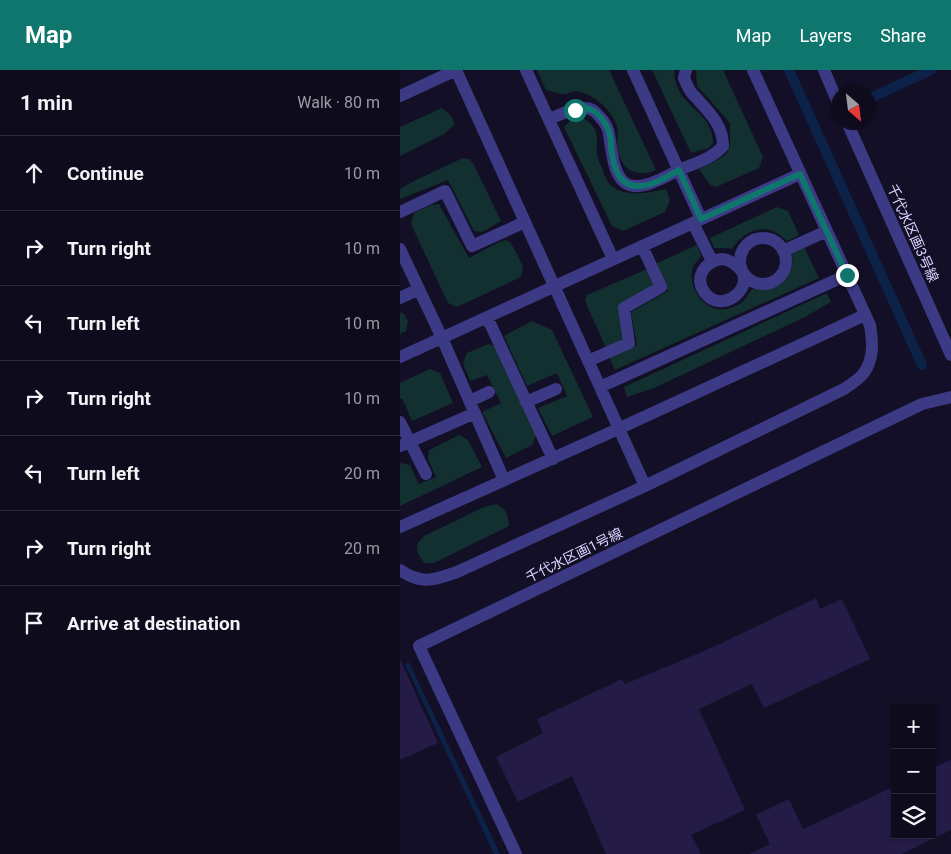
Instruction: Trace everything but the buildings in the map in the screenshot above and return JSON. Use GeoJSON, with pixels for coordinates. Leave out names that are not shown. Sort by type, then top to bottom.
{"type":"FeatureCollection","features":[{"type":"Feature","properties":{"kind":"street"},"geometry":{"type":"LineString","coordinates":[[400,96],[456,70],[645,486]]}},
{"type":"Feature","properties":{"kind":"street"},"geometry":{"type":"LineString","coordinates":[[526,70],[613,259]]}},
{"type":"Feature","properties":{"kind":"street"},"geometry":{"type":"LineString","coordinates":[[633,70],[679,170],[712,261]]}},
{"type":"Feature","properties":{"kind":"street"},"geometry":{"type":"LineString","coordinates":[[549,119],[586,108],[596,112],[607,127],[620,179],[628,185],[651,184],[710,157],[723,146],[723,136],[719,126],[688,87],[684,78],[686,70]]}},
{"type":"Feature","properties":{"kind":"street"},"geometry":{"type":"LineString","coordinates":[[400,570],[409,576],[422,580],[439,578],[457,572],[645,486],[844,390],[862,376],[870,362],[872,350],[870,325],[753,70]]}},
{"type":"Feature","properties":{"kind":"street"},"geometry":{"type":"LineString","coordinates":[[824,70],[831,86]]}},
{"type":"Feature","properties":{"kind":"street","name":"千代水区画3号線"},"geometry":{"type":"LineString","coordinates":[[851,130],[951,355]]}},
{"type":"Feature","properties":{"kind":"street"},"geometry":{"type":"LineString","coordinates":[[400,357],[800,174]]}},
{"type":"Feature","properties":{"kind":"street"},"geometry":{"type":"LineString","coordinates":[[400,212],[445,192],[472,246],[525,222]]}},
{"type":"Feature","properties":{"kind":"street"},"geometry":{"type":"LineString","coordinates":[[783,251],[827,231]]}},
{"type":"Feature","properties":{"kind":"street"},"geometry":{"type":"LineString","coordinates":[[712,261],[704,268],[701,275],[702,289],[706,295],[718,301],[725,301],[738,295],[741,289],[744,277],[742,271],[740,264],[740,256],[748,244],[754,240],[769,238],[776,242],[785,254],[786,261],[780,276],[768,283],[760,284],[746,277],[742,271],[735,264],[728,260],[712,261]]}},
{"type":"Feature","properties":{"kind":"street"},"geometry":{"type":"LineString","coordinates":[[588,361],[629,343],[624,308],[661,287],[642,246]]}},
{"type":"Feature","properties":{"kind":"street"},"geometry":{"type":"LineString","coordinates":[[400,249],[442,338],[504,480]]}},
{"type":"Feature","properties":{"kind":"street"},"geometry":{"type":"LineString","coordinates":[[600,388],[847,275]]}},
{"type":"Feature","properties":{"kind":"street"},"geometry":{"type":"LineString","coordinates":[[400,298],[419,289]]}},
{"type":"Feature","properties":{"kind":"street"},"geometry":{"type":"LineString","coordinates":[[400,527],[865,315]]}},
{"type":"Feature","properties":{"kind":"street"},"geometry":{"type":"LineString","coordinates":[[487,317],[552,459]]}},
{"type":"Feature","properties":{"kind":"street"},"geometry":{"type":"LineString","coordinates":[[526,402],[556,389]]}},
{"type":"Feature","properties":{"kind":"street"},"geometry":{"type":"LineString","coordinates":[[470,401],[489,392]]}},
{"type":"Feature","properties":{"kind":"street","name":"千代水区画1号線"},"geometry":{"type":"LineString","coordinates":[[516,854],[419,646],[922,404],[951,397]]}},
{"type":"Feature","properties":{"kind":"street"},"geometry":{"type":"LineString","coordinates":[[405,444],[475,413]]}},
{"type":"Feature","properties":{"kind":"street"},"geometry":{"type":"LineString","coordinates":[[400,422],[405,444],[426,474]]}},
{"type":"Feature","properties":{"kind":"green space"},"geometry":{"type":"Polygon","coordinates":[[[537,70],[609,70],[656,170],[640,173],[626,167],[621,161],[618,152],[616,124],[605,107],[591,96],[580,92],[574,91],[563,94],[546,90],[537,70]]]}},
{"type":"Feature","properties":{"kind":"green space"},"geometry":{"type":"Polygon","coordinates":[[[652,70],[674,70],[679,90],[684,98],[702,116],[711,131],[713,143],[709,148],[691,153],[652,70]]]}},
{"type":"Feature","properties":{"kind":"green space"},"geometry":{"type":"Polygon","coordinates":[[[696,70],[723,70],[763,157],[759,168],[716,187],[710,185],[699,169],[726,154],[730,146],[730,124],[697,86],[696,70]]]}},
{"type":"Feature","properties":{"kind":"green space"},"geometry":{"type":"Polygon","coordinates":[[[442,108],[451,116],[455,124],[444,134],[400,156],[400,127],[442,108]]]}},
{"type":"Feature","properties":{"kind":"green space"},"geometry":{"type":"Polygon","coordinates":[[[579,116],[590,123],[595,129],[598,160],[608,182],[613,187],[627,193],[643,193],[666,189],[670,200],[665,212],[623,231],[612,226],[564,127],[571,120],[579,116]]]}},
{"type":"Feature","properties":{"kind":"green space"},"geometry":{"type":"Polygon","coordinates":[[[463,158],[469,159],[473,163],[501,221],[482,232],[474,231],[448,180],[400,199],[400,189],[463,158]]]}},
{"type":"Feature","properties":{"kind":"green space"},"geometry":{"type":"Polygon","coordinates":[[[439,204],[469,258],[506,240],[511,243],[523,266],[521,277],[457,307],[448,303],[411,224],[414,213],[431,205],[439,204]]]}},
{"type":"Feature","properties":{"kind":"green space"},"geometry":{"type":"Polygon","coordinates":[[[777,207],[788,211],[799,235],[787,241],[771,230],[764,229],[746,235],[732,249],[714,248],[710,238],[777,207]]]}},
{"type":"Feature","properties":{"kind":"green space"},"geometry":{"type":"Polygon","coordinates":[[[697,245],[701,256],[692,270],[692,282],[700,299],[713,308],[733,307],[740,304],[752,289],[770,288],[781,283],[789,274],[792,252],[804,247],[819,278],[615,370],[609,357],[637,345],[631,312],[668,291],[655,264],[697,245]]]}},
{"type":"Feature","properties":{"kind":"green space"},"geometry":{"type":"Polygon","coordinates":[[[647,269],[656,286],[619,305],[622,341],[606,348],[585,301],[587,295],[647,269]]]}},
{"type":"Feature","properties":{"kind":"green space"},"geometry":{"type":"Polygon","coordinates":[[[827,293],[831,302],[805,317],[654,388],[627,397],[624,387],[827,293]]]}},
{"type":"Feature","properties":{"kind":"green space"},"geometry":{"type":"Polygon","coordinates":[[[400,312],[404,314],[408,321],[406,331],[400,334],[400,312]]]}},
{"type":"Feature","properties":{"kind":"green space"},"geometry":{"type":"Polygon","coordinates":[[[532,321],[552,330],[593,417],[552,436],[538,408],[567,396],[557,373],[527,386],[504,336],[532,321]]]}},
{"type":"Feature","properties":{"kind":"green space"},"geometry":{"type":"Polygon","coordinates":[[[488,344],[494,346],[536,435],[532,445],[506,458],[482,412],[501,403],[487,375],[470,381],[463,363],[467,353],[488,344]]]}},
{"type":"Feature","properties":{"kind":"green space"},"geometry":{"type":"Polygon","coordinates":[[[430,369],[440,373],[453,403],[412,421],[402,398],[400,399],[400,383],[430,369]]]}},
{"type":"Feature","properties":{"kind":"green space"},"geometry":{"type":"Polygon","coordinates":[[[459,435],[468,440],[482,467],[400,506],[400,463],[410,465],[419,484],[436,477],[428,459],[429,450],[459,435]]]}},
{"type":"Feature","properties":{"kind":"green space"},"geometry":{"type":"Polygon","coordinates":[[[496,504],[503,508],[506,513],[509,526],[434,563],[424,563],[418,554],[417,544],[424,536],[484,507],[496,504]]]}},
{"type":"Feature","properties":{"kind":"water"},"geometry":{"type":"Polygon","coordinates":[[[409,662],[500,854],[494,854],[405,664],[409,662]]]}},
{"type":"Feature","properties":{"kind":"waterway"},"geometry":{"type":"LineString","coordinates":[[789,70],[922,365]]}},
{"type":"Feature","properties":{"kind":"waterway"},"geometry":{"type":"LineString","coordinates":[[876,95],[931,70]]}},
{"type":"Feature","properties":{"kind":"route"},"geometry":{"type":"LineString","coordinates":[[575,110],[586,108],[596,112],[602,118],[610,136],[612,153],[620,179],[628,185],[639,186],[651,184],[679,170],[701,219],[800,174],[847,275]]}}]}
